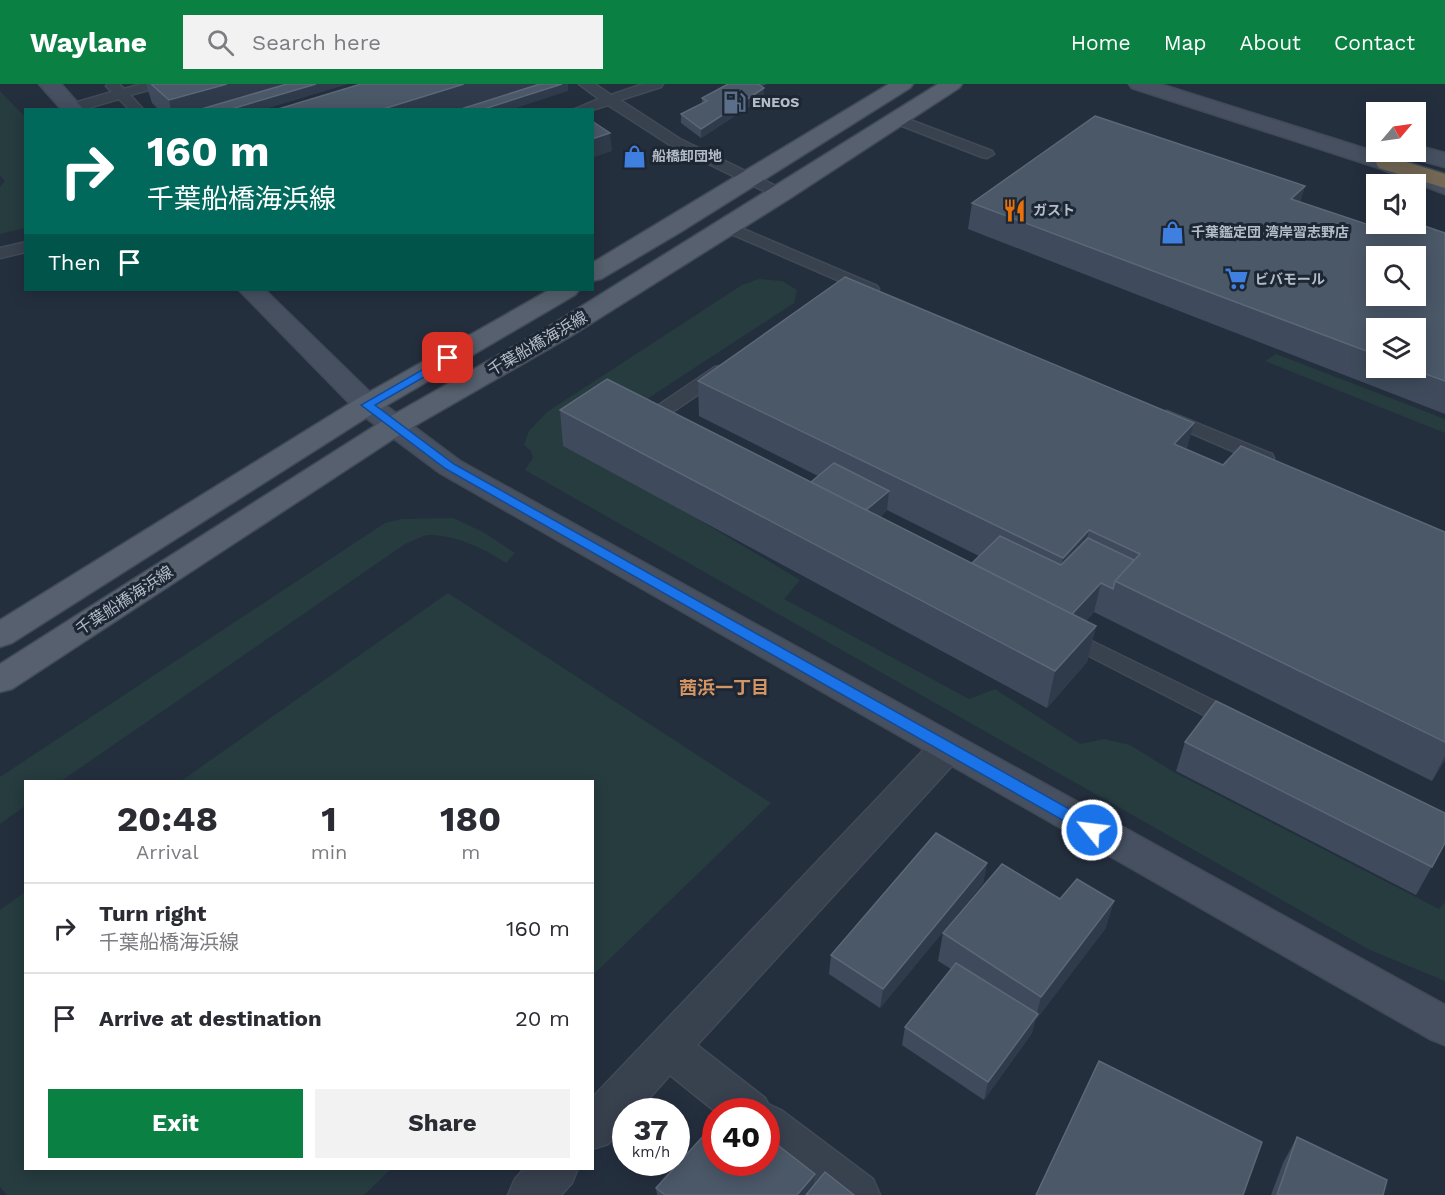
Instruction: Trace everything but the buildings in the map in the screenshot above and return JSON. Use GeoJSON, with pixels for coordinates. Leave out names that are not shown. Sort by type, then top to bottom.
{"type":"FeatureCollection","features":[{"type":"Feature","properties":{"kind":"highway"},"geometry":{"type":"LineString","coordinates":[[1387,163],[1445,181]]}},
{"type":"Feature","properties":{"kind":"main road"},"geometry":{"type":"LineString","coordinates":[[594,273],[903,84]]}},
{"type":"Feature","properties":{"kind":"main road","name":"千葉船橋海浜線"},"geometry":{"type":"LineString","coordinates":[[0,680],[394,426],[562,330],[781,194],[952,84]]}},
{"type":"Feature","properties":{"kind":"main road","name":"千葉船橋海浜線"},"geometry":{"type":"LineString","coordinates":[[0,634],[367,405],[564,291]]}},
{"type":"Feature","properties":{"kind":"street"},"geometry":{"type":"LineString","coordinates":[[49,84],[72,108]]}},
{"type":"Feature","properties":{"kind":"street"},"geometry":{"type":"LineString","coordinates":[[1139,84],[1387,163],[1445,186]]}},
{"type":"Feature","properties":{"kind":"street"},"geometry":{"type":"LineString","coordinates":[[1192,84],[1366,137]]}},
{"type":"Feature","properties":{"kind":"street"},"geometry":{"type":"LineString","coordinates":[[1426,155],[1445,160]]}},
{"type":"Feature","properties":{"kind":"street"},"geometry":{"type":"LineString","coordinates":[[252,291],[367,405],[450,467],[1445,1026]]}},
{"type":"Feature","properties":{"kind":"street"},"geometry":{"type":"LineString","coordinates":[[594,1127],[947,748]]}},
{"type":"Feature","properties":{"kind":"street"},"geometry":{"type":"LineString","coordinates":[[668,1047],[732,1098]]}},
{"type":"Feature","properties":{"kind":"street"},"geometry":{"type":"LineString","coordinates":[[780,1135],[857,1195]]}},
{"type":"Feature","properties":{"kind":"street"},"geometry":{"type":"LineString","coordinates":[[531,1195],[554,1170]]}},
{"type":"Feature","properties":{"kind":"lane"},"geometry":{"type":"LineString","coordinates":[[75,108],[116,89],[155,84]]}},
{"type":"Feature","properties":{"kind":"lane"},"geometry":{"type":"LineString","coordinates":[[586,84],[675,142],[781,194]]}},
{"type":"Feature","properties":{"kind":"lane"},"geometry":{"type":"LineString","coordinates":[[585,108],[656,84]]}},
{"type":"Feature","properties":{"kind":"lane"},"geometry":{"type":"LineString","coordinates":[[116,89],[136,108]]}},
{"type":"Feature","properties":{"kind":"lane"},"geometry":{"type":"LineString","coordinates":[[897,119],[987,154]]}},
{"type":"Feature","properties":{"kind":"lane"},"geometry":{"type":"LineString","coordinates":[[727,227],[891,298]]}},
{"type":"Feature","properties":{"kind":"lane"},"geometry":{"type":"LineString","coordinates":[[0,253],[24,247]]}},
{"type":"Feature","properties":{"kind":"lane"},"geometry":{"type":"LineString","coordinates":[[834,295],[854,282]]}},
{"type":"Feature","properties":{"kind":"lane"},"geometry":{"type":"LineString","coordinates":[[669,432],[647,421],[736,361]]}},
{"type":"Feature","properties":{"kind":"lane"},"geometry":{"type":"LineString","coordinates":[[1151,409],[1281,465]]}},
{"type":"Feature","properties":{"kind":"lane"},"geometry":{"type":"LineString","coordinates":[[1052,627],[1254,731]]}},
{"type":"Feature","properties":{"kind":"green space"},"geometry":{"type":"Polygon","coordinates":[[[0,91],[24,116],[24,228],[0,234],[0,187],[5,181],[0,175],[0,91]]]}},
{"type":"Feature","properties":{"kind":"green space"},"geometry":{"type":"Polygon","coordinates":[[[759,279],[782,281],[797,290],[794,303],[575,446],[800,580],[784,599],[969,699],[995,689],[1080,744],[1104,739],[1130,745],[1172,771],[1439,909],[1445,902],[1445,981],[1370,950],[525,470],[533,458],[531,451],[524,445],[529,431],[547,412],[742,285],[759,279]]]}},
{"type":"Feature","properties":{"kind":"green space"},"geometry":{"type":"Polygon","coordinates":[[[1276,354],[1445,419],[1445,433],[1265,361],[1276,354]]]}},
{"type":"Feature","properties":{"kind":"green space"},"geometry":{"type":"Polygon","coordinates":[[[453,518],[483,532],[515,553],[506,563],[471,544],[431,535],[405,544],[62,780],[24,780],[24,807],[0,824],[0,777],[385,523],[402,519],[453,518]]]}},
{"type":"Feature","properties":{"kind":"green space"},"geometry":{"type":"Polygon","coordinates":[[[448,593],[771,803],[594,974],[594,780],[182,780],[448,593]]]}},
{"type":"Feature","properties":{"kind":"green space"},"geometry":{"type":"Polygon","coordinates":[[[24,893],[24,1170],[390,1170],[364,1195],[7,1195],[0,1187],[0,910],[24,893]]]}},
{"type":"Feature","properties":{"kind":"place","name":"ENEOS"},"geometry":{"type":"Point","coordinates":[734,102]}},
{"type":"Feature","properties":{"kind":"place","name":"船橋卸団地"},"geometry":{"type":"Point","coordinates":[634,156]}},
{"type":"Feature","properties":{"kind":"place","name":"ガスト"},"geometry":{"type":"Point","coordinates":[1015,210]}},
{"type":"Feature","properties":{"kind":"place","name":"千葉鑑定団 湾岸習志野店"},"geometry":{"type":"Point","coordinates":[1173,232]}},
{"type":"Feature","properties":{"kind":"place","name":"ビバモール"},"geometry":{"type":"Point","coordinates":[1237,279]}},
{"type":"Feature","properties":{"kind":"district","name":"茜浜一丁目"},"geometry":{"type":"Point","coordinates":[724,688]}},
{"type":"Feature","properties":{"kind":"route"},"geometry":{"type":"LineString","coordinates":[[448,358],[367,405],[450,467],[1092,830]]}}]}
